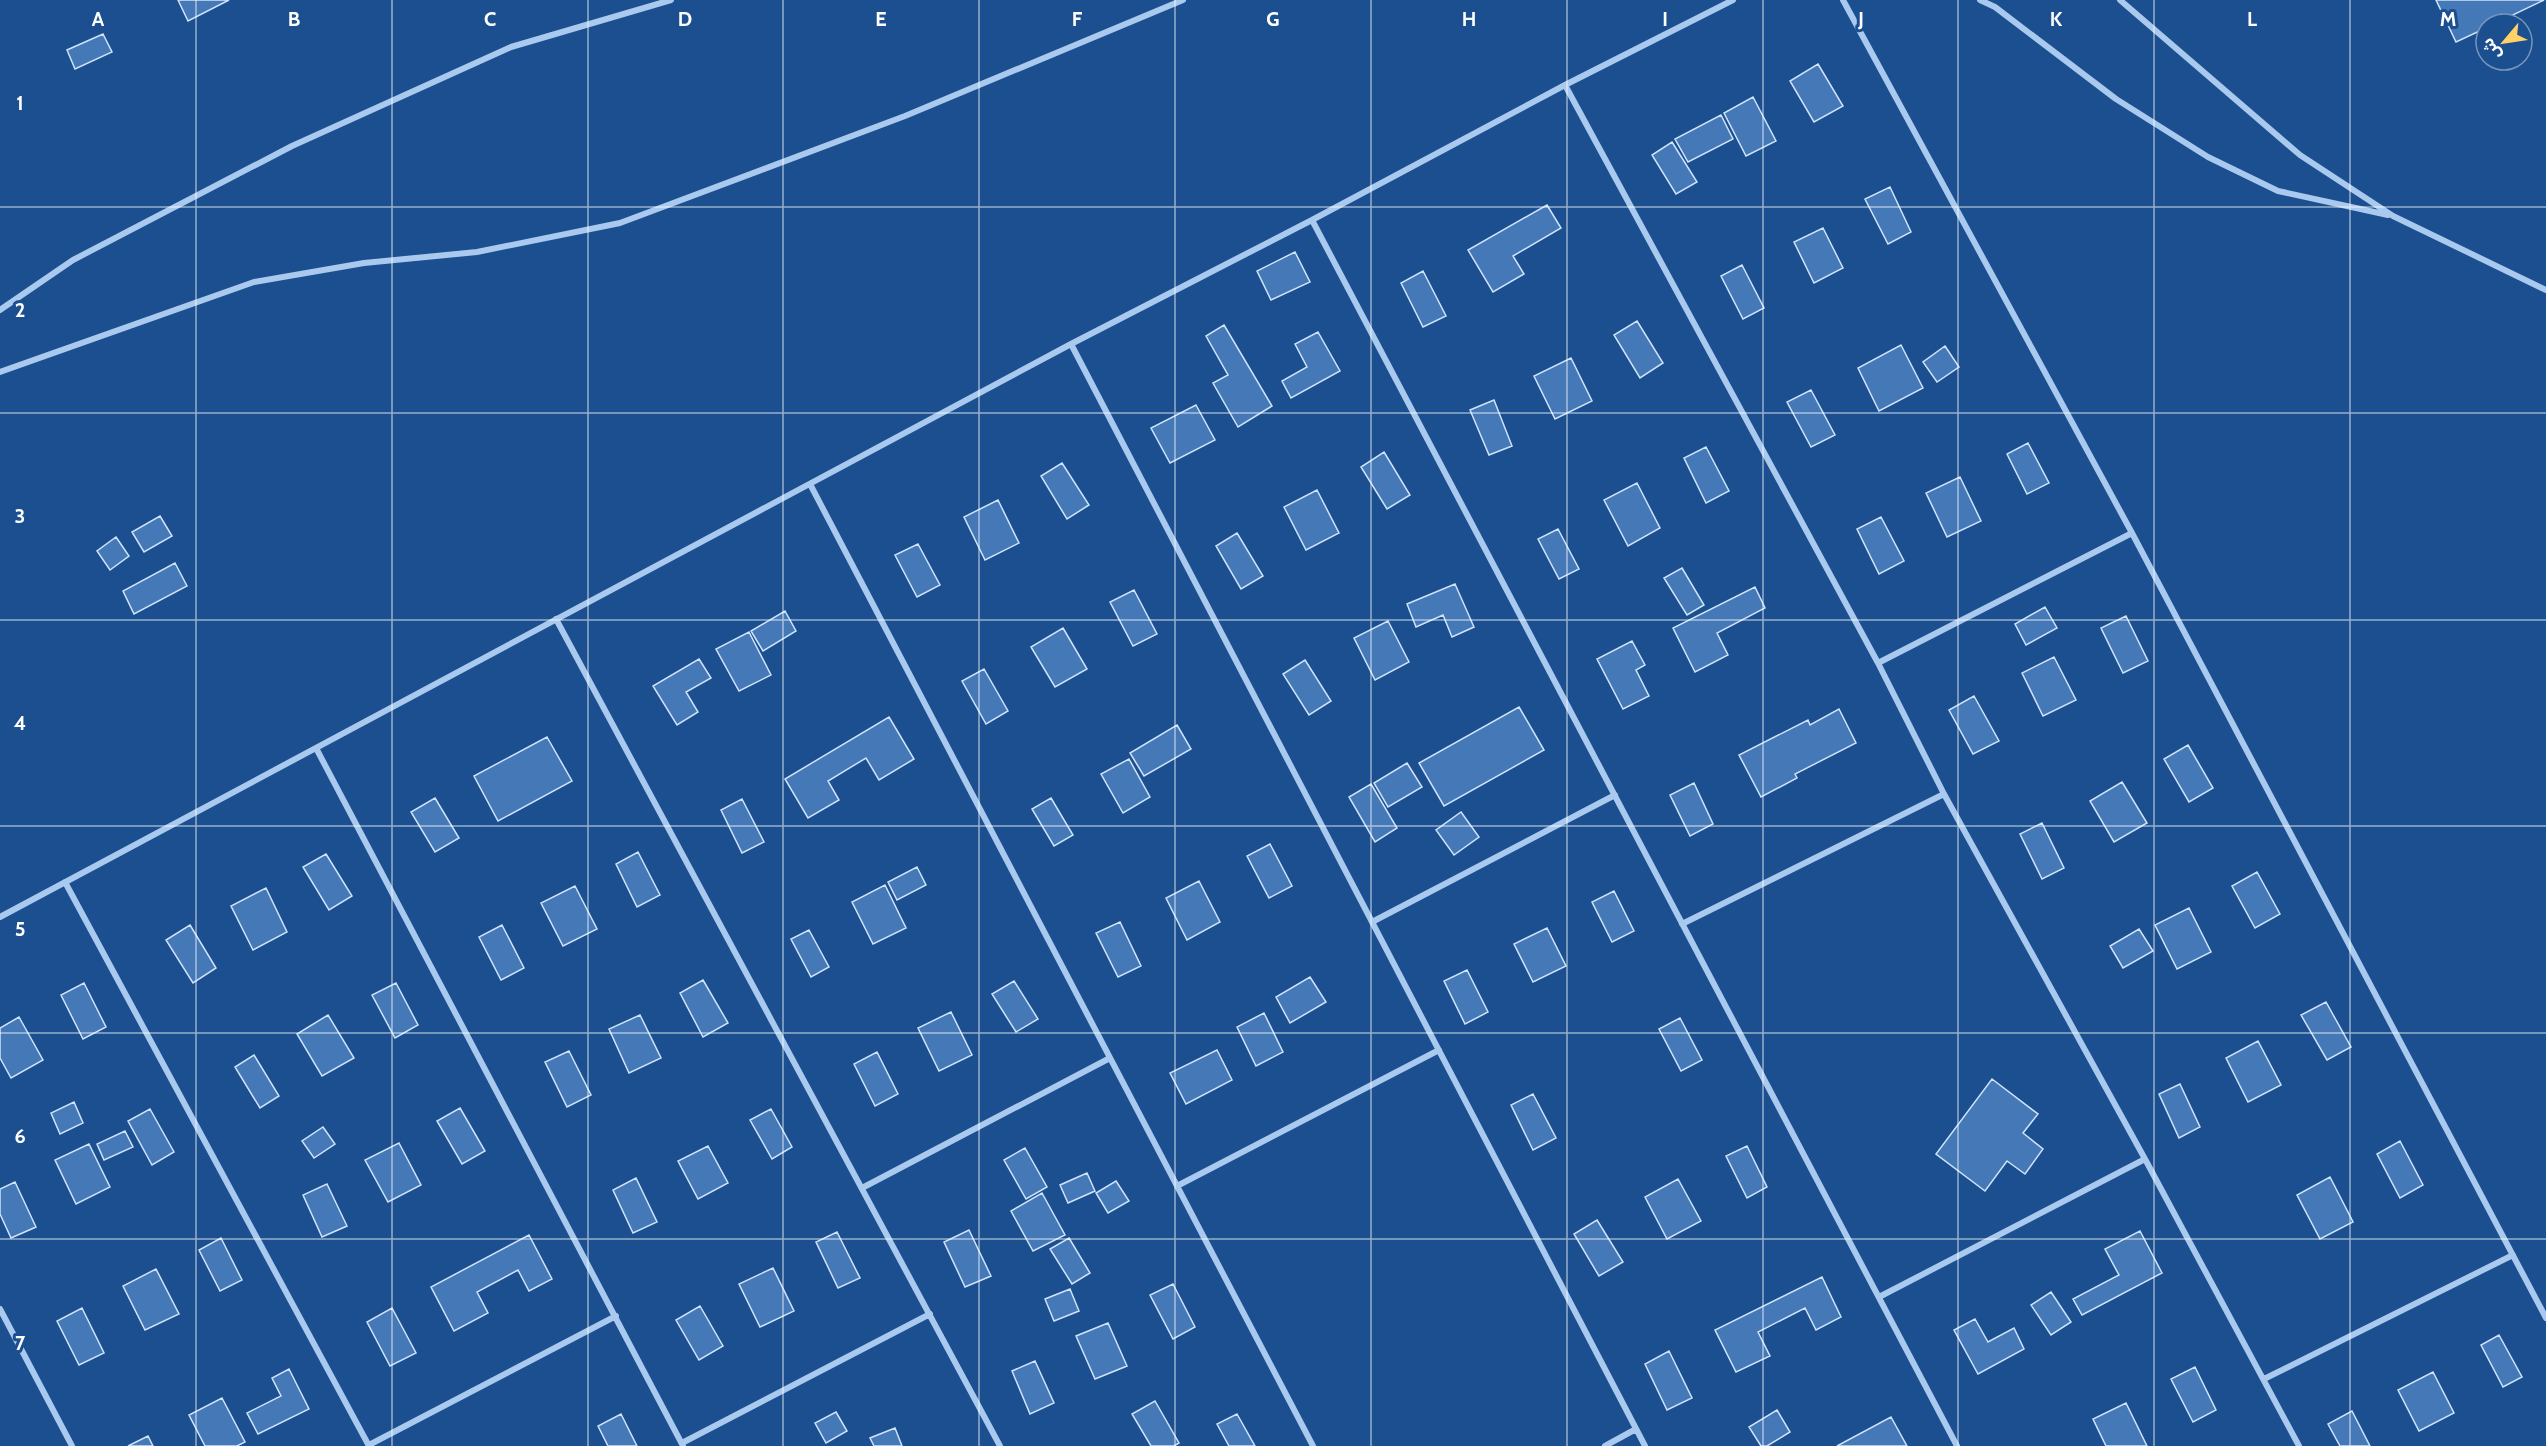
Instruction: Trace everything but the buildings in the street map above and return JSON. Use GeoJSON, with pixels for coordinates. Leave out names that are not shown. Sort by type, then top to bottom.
{"type":"FeatureCollection","features":[{"type":"Feature","properties":{"kind":"street"},"geometry":{"type":"LineString","coordinates":[[0,310],[73,260],[292,146],[511,47],[671,0]]}},
{"type":"Feature","properties":{"kind":"street"},"geometry":{"type":"LineString","coordinates":[[0,372],[254,282],[364,263],[477,252],[620,223],[905,116],[1183,0]]}},
{"type":"Feature","properties":{"kind":"street"},"geometry":{"type":"LineString","coordinates":[[0,917],[1071,344],[1732,0]]}},
{"type":"Feature","properties":{"kind":"street"},"geometry":{"type":"LineString","coordinates":[[1843,0],[2132,533],[2546,1318]]}},
{"type":"Feature","properties":{"kind":"street"},"geometry":{"type":"LineString","coordinates":[[1980,0],[1995,8],[2116,99],[2208,157],[2278,191],[2393,216]]}},
{"type":"Feature","properties":{"kind":"street"},"geometry":{"type":"LineString","coordinates":[[2120,0],[2300,155],[2393,216],[2546,290]]}},
{"type":"Feature","properties":{"kind":"street"},"geometry":{"type":"LineString","coordinates":[[1565,85],[1878,663],[1944,794],[2300,1446]]}},
{"type":"Feature","properties":{"kind":"street"},"geometry":{"type":"LineString","coordinates":[[1312,220],[1957,1446]]}},
{"type":"Feature","properties":{"kind":"street"},"geometry":{"type":"LineString","coordinates":[[1071,344],[1645,1446]]}},
{"type":"Feature","properties":{"kind":"street"},"geometry":{"type":"LineString","coordinates":[[810,484],[1313,1446]]}},
{"type":"Feature","properties":{"kind":"street"},"geometry":{"type":"LineString","coordinates":[[1878,663],[2132,533]]}},
{"type":"Feature","properties":{"kind":"street"},"geometry":{"type":"LineString","coordinates":[[556,619],[1000,1446]]}},
{"type":"Feature","properties":{"kind":"street"},"geometry":{"type":"LineString","coordinates":[[316,748],[683,1444],[930,1314]]}},
{"type":"Feature","properties":{"kind":"street"},"geometry":{"type":"LineString","coordinates":[[1682,924],[1944,794]]}},
{"type":"Feature","properties":{"kind":"street"},"geometry":{"type":"LineString","coordinates":[[1372,922],[1615,795]]}},
{"type":"Feature","properties":{"kind":"street"},"geometry":{"type":"LineString","coordinates":[[66,882],[369,1446],[615,1316]]}},
{"type":"Feature","properties":{"kind":"street"},"geometry":{"type":"LineString","coordinates":[[1177,1186],[1439,1050]]}},
{"type":"Feature","properties":{"kind":"street"},"geometry":{"type":"LineString","coordinates":[[862,1188],[1110,1059]]}},
{"type":"Feature","properties":{"kind":"street"},"geometry":{"type":"LineString","coordinates":[[1879,1297],[2145,1159]]}},
{"type":"Feature","properties":{"kind":"street"},"geometry":{"type":"LineString","coordinates":[[2264,1379],[2513,1255]]}},
{"type":"Feature","properties":{"kind":"street"},"geometry":{"type":"LineString","coordinates":[[0,1308],[72,1446]]}},
{"type":"Feature","properties":{"kind":"street"},"geometry":{"type":"LineString","coordinates":[[1605,1446],[1636,1429]]}}]}
